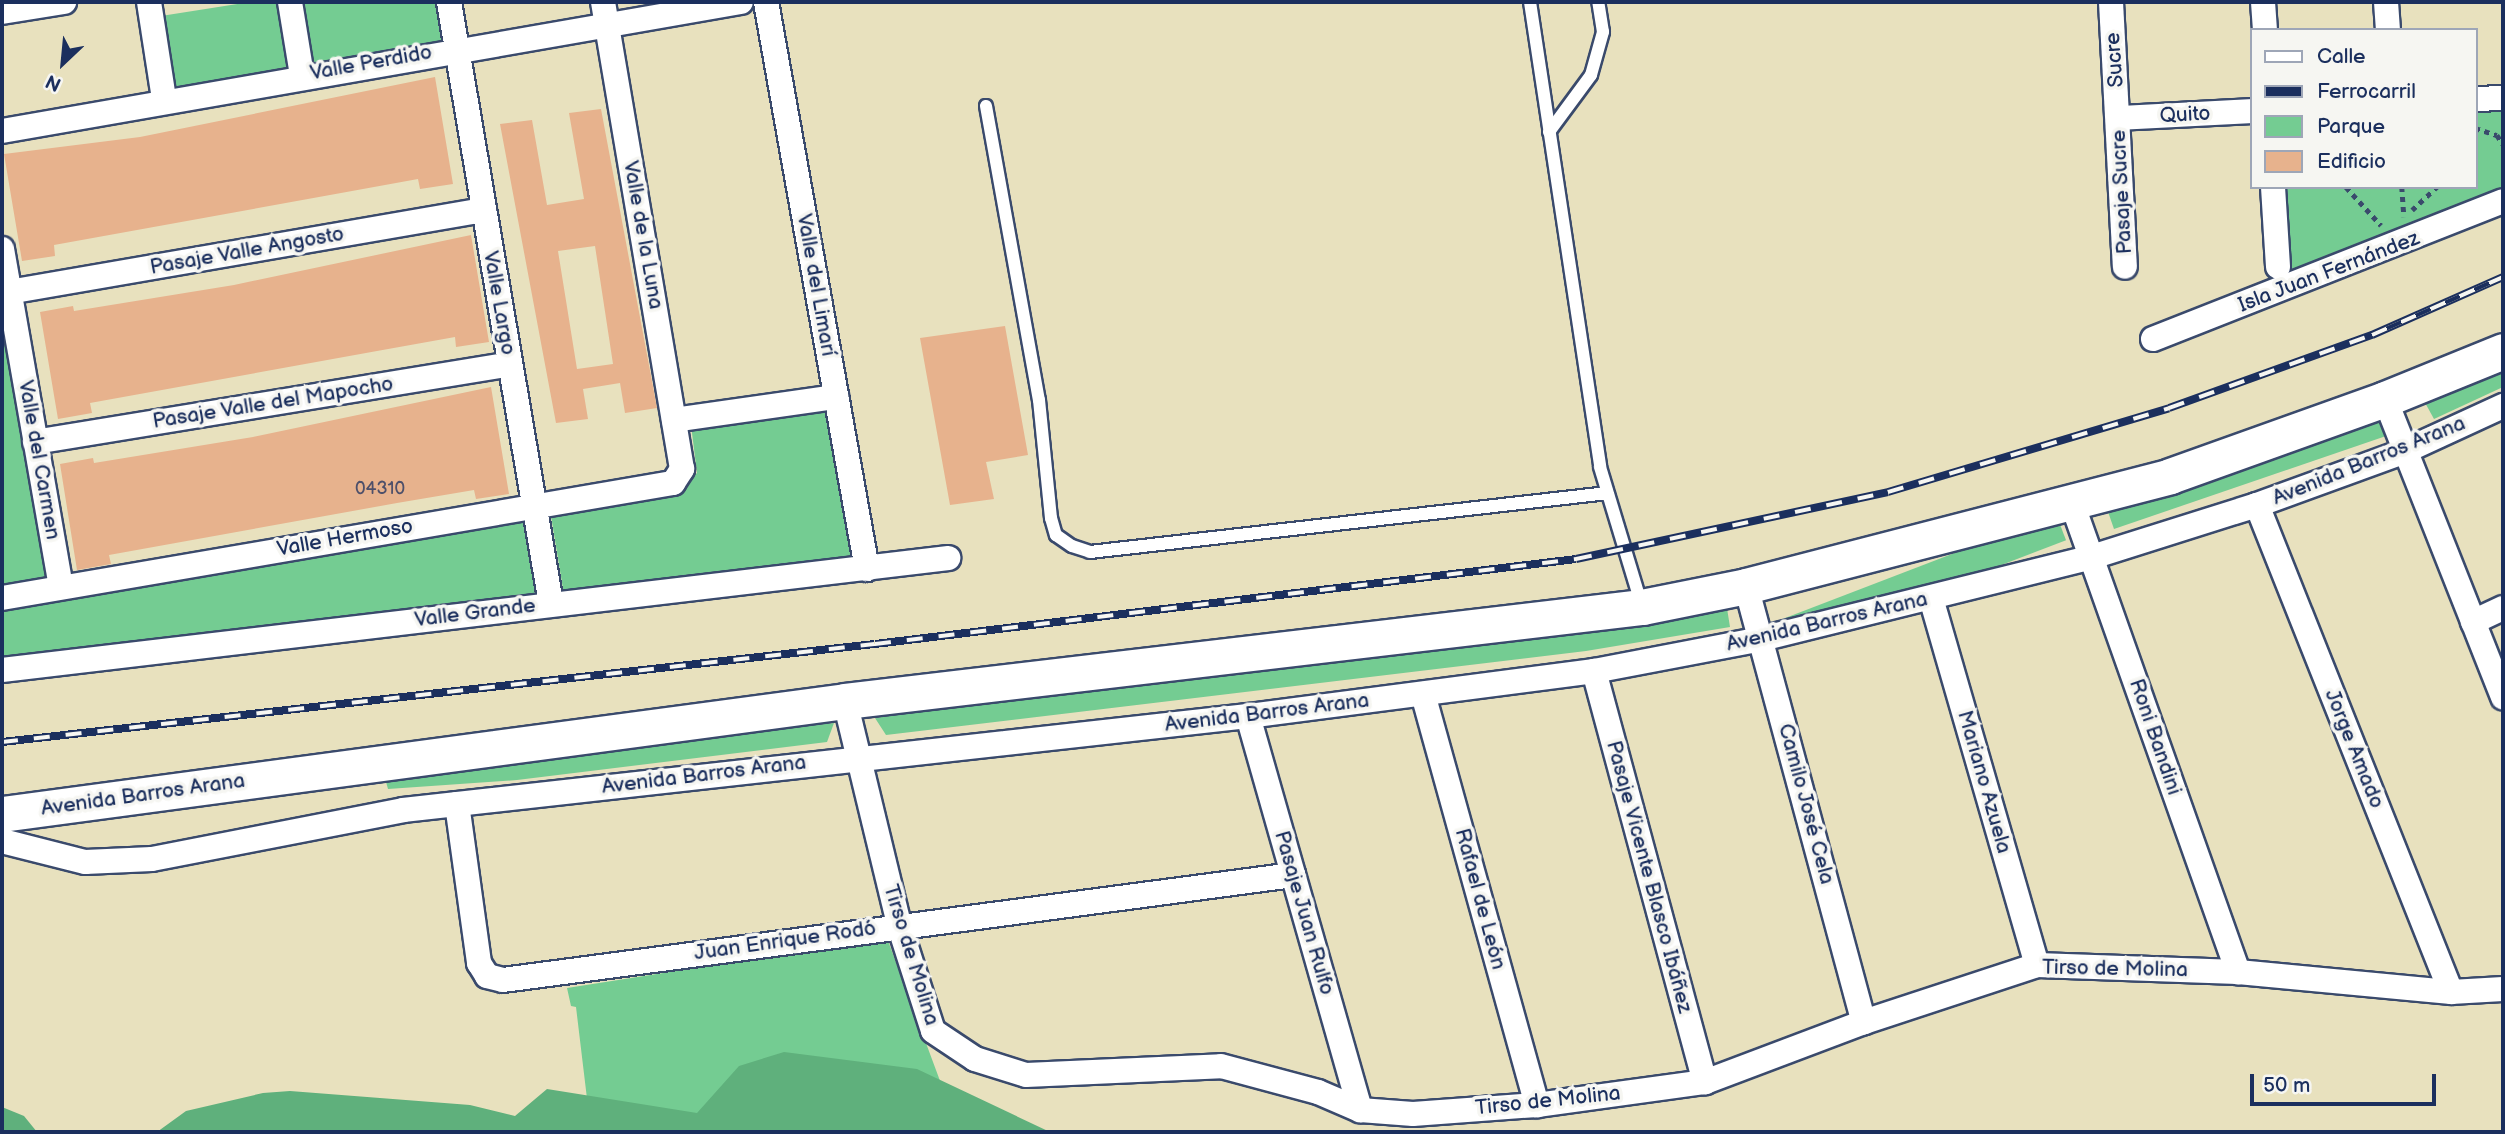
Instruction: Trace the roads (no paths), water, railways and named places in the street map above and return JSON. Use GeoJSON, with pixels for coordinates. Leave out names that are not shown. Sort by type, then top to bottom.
{"type":"FeatureCollection","features":[{"type":"Feature","properties":{"kind":"main road","name":"Avenida Barros Arana"},"geometry":{"type":"LineString","coordinates":[[2,814],[845,701],[1642,607],[1746,586],[2170,476],[2385,399],[2503,351]]}},
{"type":"Feature","properties":{"kind":"street"},"geometry":{"type":"LineString","coordinates":[[2,12],[64,2]]}},
{"type":"Feature","properties":{"kind":"street"},"geometry":{"type":"LineString","coordinates":[[149,2],[164,99]]}},
{"type":"Feature","properties":{"kind":"street"},"geometry":{"type":"LineString","coordinates":[[290,2],[302,75]]}},
{"type":"Feature","properties":{"kind":"street","name":"Valle Largo"},"geometry":{"type":"LineString","coordinates":[[449,2],[551,604]]}},
{"type":"Feature","properties":{"kind":"street","name":"Valle Perdido"},"geometry":{"type":"LineString","coordinates":[[2,131],[164,99],[456,48],[605,13],[741,2]]}},
{"type":"Feature","properties":{"kind":"street","name":"Valle del Limarí"},"geometry":{"type":"LineString","coordinates":[[766,2],[867,569]]}},
{"type":"Feature","properties":{"kind":"street","name":"Sucre"},"geometry":{"type":"LineString","coordinates":[[2111,2],[2119,118]]}},
{"type":"Feature","properties":{"kind":"street"},"geometry":{"type":"LineString","coordinates":[[2263,2],[2265,28]]}},
{"type":"Feature","properties":{"kind":"street"},"geometry":{"type":"LineString","coordinates":[[2386,2],[2388,28]]}},
{"type":"Feature","properties":{"kind":"street","name":"Valle de la Luna"},"geometry":{"type":"LineString","coordinates":[[605,13],[682,469]]}},
{"type":"Feature","properties":{"kind":"street"},"geometry":{"type":"LineString","coordinates":[[2477,99],[2503,98]]}},
{"type":"Feature","properties":{"kind":"street","name":"Quito"},"geometry":{"type":"LineString","coordinates":[[2119,118],[2250,111]]}},
{"type":"Feature","properties":{"kind":"street","name":"Pasaje Sucre"},"geometry":{"type":"LineString","coordinates":[[2119,118],[2125,267]]}},
{"type":"Feature","properties":{"kind":"street"},"geometry":{"type":"LineString","coordinates":[[2273,189],[2278,267]]}},
{"type":"Feature","properties":{"kind":"street","name":"Isla Juan Fernández"},"geometry":{"type":"LineString","coordinates":[[2153,339],[2407,243],[2503,201]]}},
{"type":"Feature","properties":{"kind":"street","name":"Pasaje Valle Angosto"},"geometry":{"type":"LineString","coordinates":[[9,292],[484,210]]}},
{"type":"Feature","properties":{"kind":"street","name":"Valle del Carmen"},"geometry":{"type":"LineString","coordinates":[[2,249],[61,587]]}},
{"type":"Feature","properties":{"kind":"street","name":"Pasaje Valle del Mapocho"},"geometry":{"type":"LineString","coordinates":[[36,442],[510,365]]}},
{"type":"Feature","properties":{"kind":"street"},"geometry":{"type":"LineString","coordinates":[[674,420],[836,397]]}},
{"type":"Feature","properties":{"kind":"street"},"geometry":{"type":"LineString","coordinates":[[2385,399],[2503,697]]}},
{"type":"Feature","properties":{"kind":"street","name":"Avenida Barros Arana"},"geometry":{"type":"LineString","coordinates":[[2,841],[55,857],[117,862],[209,849],[351,817],[856,757],[1248,716],[1594,671],[1761,639],[2091,557],[2257,505],[2406,451],[2503,406]]}},
{"type":"Feature","properties":{"kind":"street","name":"Valle Hermoso"},"geometry":{"type":"LineString","coordinates":[[2,598],[673,483],[682,469]]}},
{"type":"Feature","properties":{"kind":"street","name":"Roni Bandini"},"geometry":{"type":"LineString","coordinates":[[2072,503],[2238,972]]}},
{"type":"Feature","properties":{"kind":"street","name":"Jorge Amado"},"geometry":{"type":"LineString","coordinates":[[2257,505],[2451,992]]}},
{"type":"Feature","properties":{"kind":"street","name":"Valle Grande"},"geometry":{"type":"LineString","coordinates":[[2,670],[948,558]]}},
{"type":"Feature","properties":{"kind":"street","name":"Camilo José Cela"},"geometry":{"type":"LineString","coordinates":[[1746,586],[1864,1022]]}},
{"type":"Feature","properties":{"kind":"street","name":"Mariano Azuela"},"geometry":{"type":"LineString","coordinates":[[1931,598],[2037,965]]}},
{"type":"Feature","properties":{"kind":"street"},"geometry":{"type":"LineString","coordinates":[[2473,622],[2503,608]]}},
{"type":"Feature","properties":{"kind":"street","name":"Pasaje Vicente Blasco Ibáñez"},"geometry":{"type":"LineString","coordinates":[[1594,671],[1705,1082]]}},
{"type":"Feature","properties":{"kind":"street","name":"Rafael de León"},"geometry":{"type":"LineString","coordinates":[[1423,694],[1537,1105]]}},
{"type":"Feature","properties":{"kind":"street","name":"Tirso de Molina"},"geometry":{"type":"LineString","coordinates":[[845,701],[856,757],[899,925],[933,1031],[1000,1069],[1026,1075],[1221,1066],[1318,1092],[1360,1110],[1413,1114],[1537,1105],[1705,1082],[1864,1022],[2037,965],[2238,972],[2451,992],[2503,989]]}},
{"type":"Feature","properties":{"kind":"street","name":"Pasaje Juan Rulfo"},"geometry":{"type":"LineString","coordinates":[[1248,716],[1360,1110]]}},
{"type":"Feature","properties":{"kind":"street","name":"Juan Enrique Rodó"},"geometry":{"type":"LineString","coordinates":[[457,804],[479,963],[487,976],[503,980],[899,925],[1293,875]]}},
{"type":"Feature","properties":{"kind":"lane"},"geometry":{"type":"LineString","coordinates":[[1530,2],[1600,467],[1642,607]]}},
{"type":"Feature","properties":{"kind":"lane"},"geometry":{"type":"LineString","coordinates":[[1549,132],[1591,75],[1603,32],[1598,2]]}},
{"type":"Feature","properties":{"kind":"lane"},"geometry":{"type":"LineString","coordinates":[[986,106],[1039,400],[1051,517],[1056,535],[1072,546],[1090,552],[1608,493]]}},
{"type":"Feature","properties":{"kind":"railway"},"geometry":{"type":"LineString","coordinates":[[2,742],[875,644],[1576,559],[1888,492],[2169,408],[2372,335],[2503,277]]}}]}
